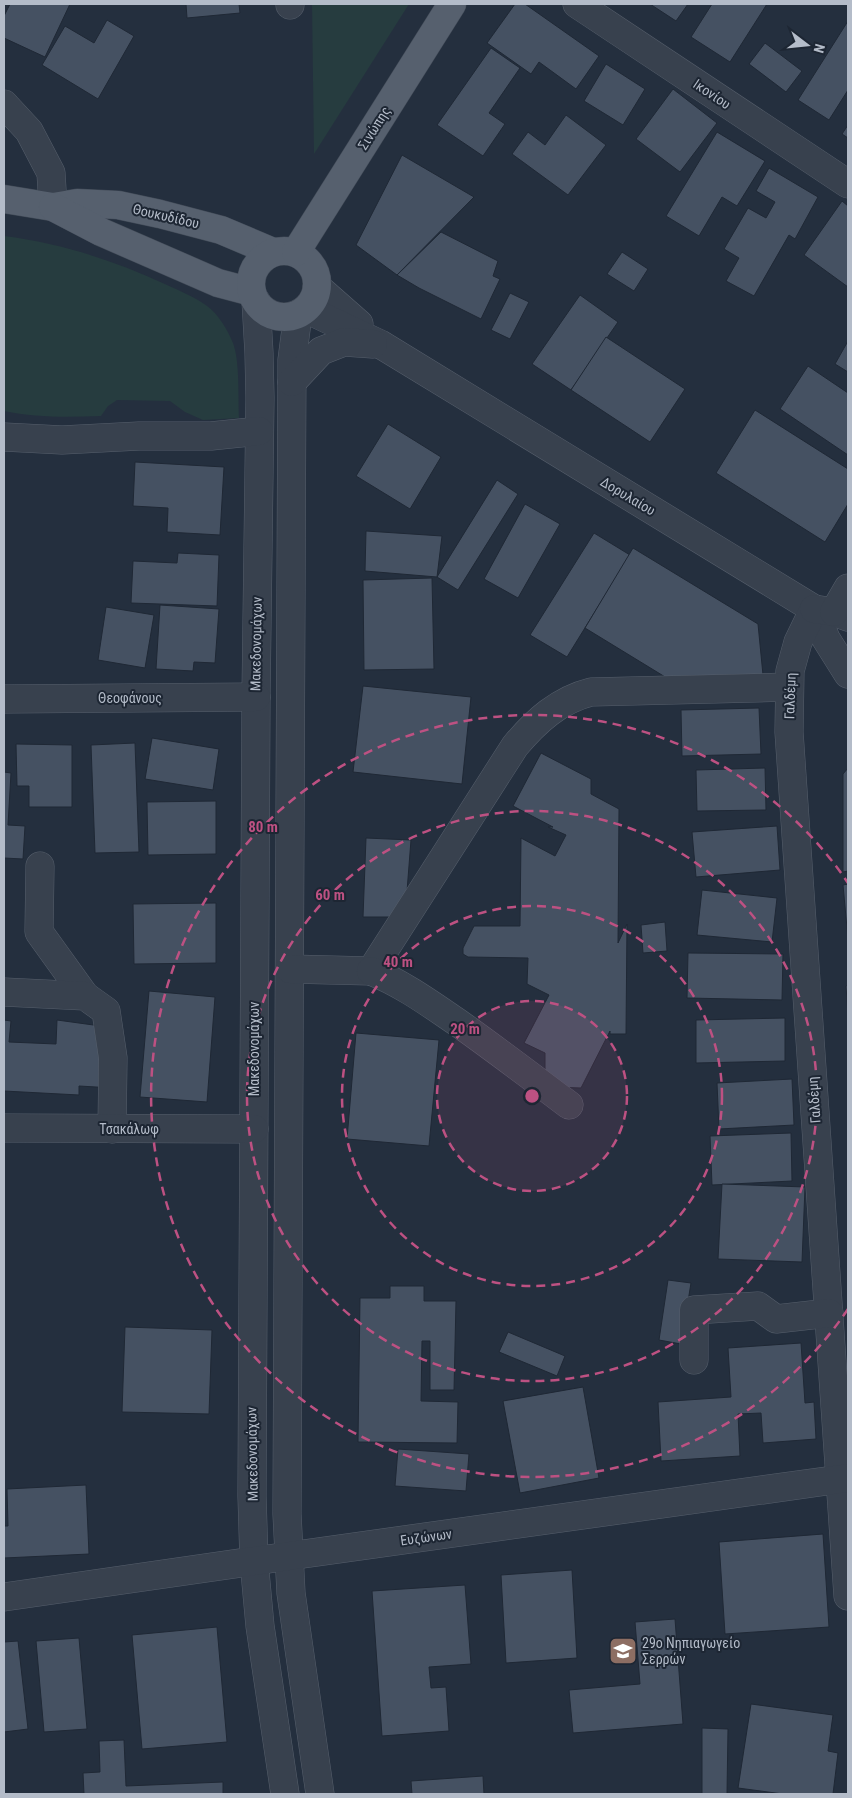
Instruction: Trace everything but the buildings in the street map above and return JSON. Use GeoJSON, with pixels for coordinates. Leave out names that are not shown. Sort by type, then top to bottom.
{"type":"FeatureCollection","features":[{"type":"Feature","properties":{"kind":"main road","name":"Σινώπης"},"geometry":{"type":"LineString","coordinates":[[285,252],[452,4]]}},
{"type":"Feature","properties":{"kind":"main road","name":"Θουκυδίδου"},"geometry":{"type":"LineString","coordinates":[[4,199],[54,207],[101,232],[218,283],[254,296]]}},
{"type":"Feature","properties":{"kind":"main road","name":"Θουκυδίδου"},"geometry":{"type":"LineString","coordinates":[[54,207],[77,203],[98,203],[134,208],[221,230],[285,252]]}},
{"type":"Feature","properties":{"kind":"main road"},"geometry":{"type":"LineString","coordinates":[[285,252],[310,262],[317,278],[307,303],[288,317],[270,314],[254,296],[253,272],[258,264],[285,252]]}},
{"type":"Feature","properties":{"kind":"street","name":"Ικονίου"},"geometry":{"type":"LineString","coordinates":[[576,4],[848,184]]}},
{"type":"Feature","properties":{"kind":"street"},"geometry":{"type":"LineString","coordinates":[[4,104],[29,131],[52,173],[54,207]]}},
{"type":"Feature","properties":{"kind":"street","name":"Μακεδονομάχων"},"geometry":{"type":"LineString","coordinates":[[254,296],[259,353],[259,431],[251,1395],[254,1561],[280,1794]]}},
{"type":"Feature","properties":{"kind":"street"},"geometry":{"type":"LineString","coordinates":[[307,303],[293,344],[292,382],[287,1482],[291,1593],[320,1794]]}},
{"type":"Feature","properties":{"kind":"street","name":"Δορυλαίου"},"geometry":{"type":"LineString","coordinates":[[307,303],[380,344],[832,613]]}},
{"type":"Feature","properties":{"kind":"street"},"geometry":{"type":"LineString","coordinates":[[292,382],[321,351],[344,342],[380,344]]}},
{"type":"Feature","properties":{"kind":"street"},"geometry":{"type":"LineString","coordinates":[[4,437],[62,440],[139,436],[211,436],[259,431]]}},
{"type":"Feature","properties":{"kind":"street","name":"Γαλδέμη"},"geometry":{"type":"LineString","coordinates":[[848,588],[832,613],[796,648],[790,671],[789,687],[789,732],[829,1313],[844,1478],[848,1596]]}},
{"type":"Feature","properties":{"kind":"street"},"geometry":{"type":"LineString","coordinates":[[832,613],[826,639],[848,674]]}},
{"type":"Feature","properties":{"kind":"street"},"geometry":{"type":"LineString","coordinates":[[371,971],[509,754],[530,729],[554,708],[572,698],[591,692],[789,687]]}},
{"type":"Feature","properties":{"kind":"street","name":"Θεοφάνους"},"geometry":{"type":"LineString","coordinates":[[4,699],[256,697]]}},
{"type":"Feature","properties":{"kind":"street"},"geometry":{"type":"LineString","coordinates":[[40,866],[39,932],[85,996],[106,1011],[113,1058],[112,1128]]}},
{"type":"Feature","properties":{"kind":"street"},"geometry":{"type":"LineString","coordinates":[[290,969],[371,971],[402,985],[480,1038],[568,1105]]}},
{"type":"Feature","properties":{"kind":"street"},"geometry":{"type":"LineString","coordinates":[[4,992],[85,996]]}},
{"type":"Feature","properties":{"kind":"street","name":"Τσακάλωφ"},"geometry":{"type":"LineString","coordinates":[[4,1128],[254,1129]]}},
{"type":"Feature","properties":{"kind":"street"},"geometry":{"type":"LineString","coordinates":[[694,1360],[694,1310],[758,1306],[776,1319],[829,1313]]}},
{"type":"Feature","properties":{"kind":"street","name":"Ευζώνων"},"geometry":{"type":"LineString","coordinates":[[4,1597],[844,1478]]}},
{"type":"Feature","properties":{"kind":"green space"},"geometry":{"type":"Polygon","coordinates":[[[312,4],[409,4],[314,154],[312,4]]]}},
{"type":"Feature","properties":{"kind":"green space"},"geometry":{"type":"Polygon","coordinates":[[[4,236],[67,248],[108,261],[147,276],[207,306],[222,323],[233,343],[238,370],[239,418],[203,420],[185,412],[170,401],[117,400],[108,406],[101,416],[40,416],[4,411],[4,236]]]}},
{"type":"Feature","properties":{"kind":"place","name":"29ο Νηπιαγωγείο Σερρών"},"geometry":{"type":"Point","coordinates":[623,1651]}}]}
